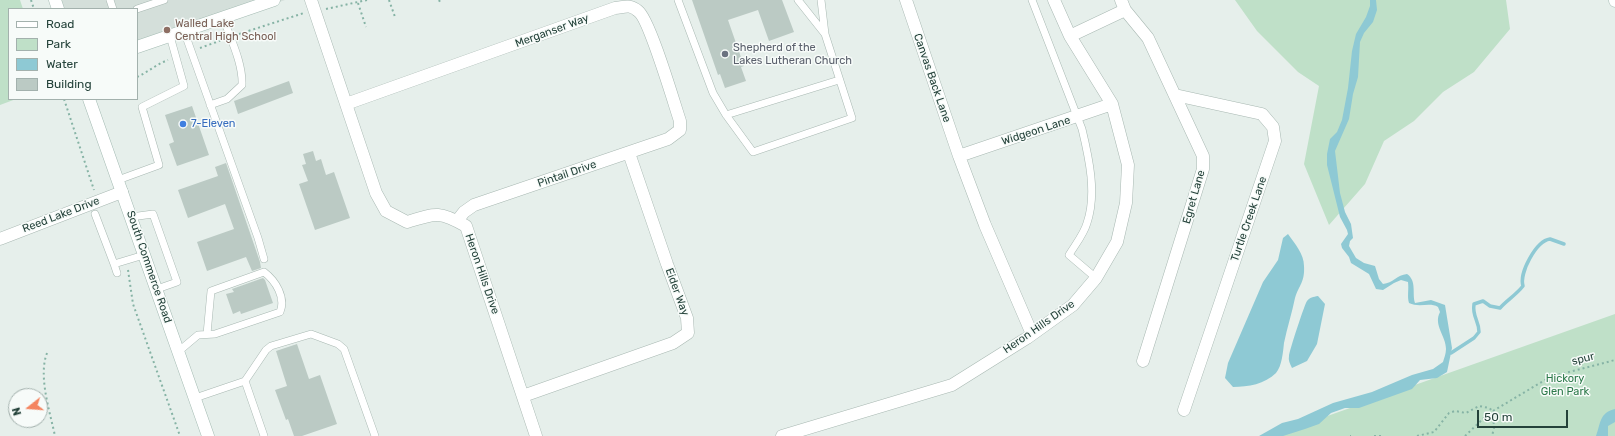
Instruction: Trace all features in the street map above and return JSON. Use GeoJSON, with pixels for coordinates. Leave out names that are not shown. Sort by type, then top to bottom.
{"type":"FeatureCollection","features":[{"type":"Feature","properties":{"kind":"street"},"geometry":{"type":"LineString","coordinates":[[138,48],[274,0]]}},
{"type":"Feature","properties":{"kind":"street","name":"Canvas Back Lane"},"geometry":{"type":"LineString","coordinates":[[906,0],[959,156],[985,225],[1032,334]]}},
{"type":"Feature","properties":{"kind":"street","name":"Heron Hills Drive"},"geometry":{"type":"LineString","coordinates":[[782,436],[952,385],[1032,334],[1073,305],[1096,278],[1117,242],[1126,203],[1128,165],[1112,104],[1070,36],[1054,0]]}},
{"type":"Feature","properties":{"kind":"street","name":"Heron Hills Drive"},"geometry":{"type":"LineString","coordinates":[[313,5],[376,193],[386,211],[407,222],[431,215],[447,216],[466,226],[536,436]]}},
{"type":"Feature","properties":{"kind":"street"},"geometry":{"type":"LineString","coordinates":[[1070,36],[1123,5]]}},
{"type":"Feature","properties":{"kind":"street","name":"Egret Lane"},"geometry":{"type":"LineString","coordinates":[[1123,5],[1148,38],[1176,95],[1203,156],[1203,168],[1143,361]]}},
{"type":"Feature","properties":{"kind":"street","name":"Merganser Way"},"geometry":{"type":"LineString","coordinates":[[346,104],[615,8],[630,6],[640,12],[649,31],[680,121],[680,130]]}},
{"type":"Feature","properties":{"kind":"street","name":"Turtle Creek Lane"},"geometry":{"type":"LineString","coordinates":[[1176,95],[1262,114],[1273,127],[1275,141],[1184,410]]}},
{"type":"Feature","properties":{"kind":"street","name":"South Commerce Road"},"geometry":{"type":"LineString","coordinates":[[89,100],[208,436]]}},
{"type":"Feature","properties":{"kind":"street","name":"Widgeon Lane"},"geometry":{"type":"LineString","coordinates":[[959,156],[1112,104]]}},
{"type":"Feature","properties":{"kind":"street","name":"Pintail Drive"},"geometry":{"type":"LineString","coordinates":[[457,221],[464,212],[474,206],[668,139],[680,130]]}},
{"type":"Feature","properties":{"kind":"street","name":"Eider Way"},"geometry":{"type":"LineString","coordinates":[[523,396],[666,346],[688,333],[687,318],[629,153]]}},
{"type":"Feature","properties":{"kind":"street","name":"Reed Lake Drive"},"geometry":{"type":"LineString","coordinates":[[0,238],[122,192]]}},
{"type":"Feature","properties":{"kind":"lane"},"geometry":{"type":"LineString","coordinates":[[138,9],[164,0]]}},
{"type":"Feature","properties":{"kind":"lane"},"geometry":{"type":"LineString","coordinates":[[678,0],[713,93],[726,115],[753,152],[852,118],[825,34],[820,0]]}},
{"type":"Feature","properties":{"kind":"lane"},"geometry":{"type":"LineString","coordinates":[[798,0],[825,34]]}},
{"type":"Feature","properties":{"kind":"lane"},"geometry":{"type":"LineString","coordinates":[[1032,0],[1076,117],[1082,129],[1087,150],[1091,178],[1091,203],[1087,224],[1069,255],[1096,278]]}},
{"type":"Feature","properties":{"kind":"lane"},"geometry":{"type":"LineString","coordinates":[[210,105],[227,99],[242,85],[242,77],[223,17]]}},
{"type":"Feature","properties":{"kind":"lane"},"geometry":{"type":"LineString","coordinates":[[184,31],[258,238],[264,259]]}},
{"type":"Feature","properties":{"kind":"lane"},"geometry":{"type":"LineString","coordinates":[[118,180],[159,164],[142,107],[184,86],[170,36]]}},
{"type":"Feature","properties":{"kind":"lane"},"geometry":{"type":"LineString","coordinates":[[726,115],[839,80]]}},
{"type":"Feature","properties":{"kind":"lane"},"geometry":{"type":"LineString","coordinates":[[95,214],[117,273]]}},
{"type":"Feature","properties":{"kind":"lane"},"geometry":{"type":"LineString","coordinates":[[131,217],[153,214],[177,282],[157,289]]}},
{"type":"Feature","properties":{"kind":"lane"},"geometry":{"type":"LineString","coordinates":[[114,264],[144,255]]}},
{"type":"Feature","properties":{"kind":"lane"},"geometry":{"type":"LineString","coordinates":[[179,351],[198,335],[215,334],[280,312],[283,306],[278,287],[264,272],[211,291],[207,334]]}},
{"type":"Feature","properties":{"kind":"lane"},"geometry":{"type":"LineString","coordinates":[[195,398],[245,381],[266,350],[271,346],[310,334],[343,347],[375,436]]}},
{"type":"Feature","properties":{"kind":"lane"},"geometry":{"type":"LineString","coordinates":[[245,381],[264,436]]}},
{"type":"Feature","properties":{"kind":"path"},"geometry":{"type":"LineString","coordinates":[[313,5],[358,3],[367,0]]}},
{"type":"Feature","properties":{"kind":"path"},"geometry":{"type":"LineString","coordinates":[[389,0],[395,17]]}},
{"type":"Feature","properties":{"kind":"path"},"geometry":{"type":"LineString","coordinates":[[358,3],[366,27]]}},
{"type":"Feature","properties":{"kind":"path"},"geometry":{"type":"LineString","coordinates":[[47,353],[44,361],[43,376],[55,436]]}},
{"type":"Feature","properties":{"kind":"path","name":"spur"},"geometry":{"type":"LineString","coordinates":[[1493,411],[1550,377],[1615,360]]}},
{"type":"Feature","properties":{"kind":"path"},"geometry":{"type":"LineString","coordinates":[[1417,436],[1434,432],[1449,413],[1456,411],[1466,413],[1479,406],[1489,408],[1493,411],[1494,428],[1492,436]]}},
{"type":"Feature","properties":{"kind":"path"},"geometry":{"type":"LineString","coordinates":[[1465,436],[1487,415],[1490,417],[1494,416]]}},
{"type":"Feature","properties":{"kind":"path"},"geometry":{"type":"LineString","coordinates":[[1374,436],[1382,436]]}},
{"type":"Feature","properties":{"kind":"shaded area","name":"Walled Lake Central High School"},"geometry":{"type":"Polygon","coordinates":[[[54,0],[285,0],[138,51],[138,8],[57,8],[54,0]]]}},
{"type":"Feature","properties":{"kind":"green space"},"geometry":{"type":"Polygon","coordinates":[[[0,0],[20,0],[23,8],[8,8],[8,100],[13,100],[0,105],[0,0]]]}},
{"type":"Feature","properties":{"kind":"green space"},"geometry":{"type":"Polygon","coordinates":[[[1235,0],[1506,0],[1510,29],[1474,72],[1443,92],[1414,121],[1384,141],[1365,184],[1329,225],[1304,164],[1319,86],[1298,72],[1257,31],[1235,0]]]}},
{"type":"Feature","properties":{"kind":"green space","name":"Hickory Glen Park"},"geometry":{"type":"Polygon","coordinates":[[[1615,314],[1615,436],[1271,436],[1615,314]]]}},
{"type":"Feature","properties":{"kind":"water"},"geometry":{"type":"Polygon","coordinates":[[[1370,0],[1376,0],[1377,10],[1373,22],[1364,33],[1360,42],[1358,77],[1353,94],[1349,119],[1335,151],[1340,193],[1345,212],[1351,224],[1353,238],[1350,241],[1349,246],[1356,258],[1364,263],[1375,266],[1379,279],[1383,284],[1407,274],[1412,280],[1415,303],[1431,300],[1445,305],[1452,348],[1447,372],[1437,378],[1420,380],[1412,389],[1359,408],[1345,408],[1331,413],[1319,424],[1305,429],[1283,436],[1259,436],[1282,423],[1298,419],[1333,403],[1372,392],[1412,375],[1433,369],[1443,362],[1446,349],[1438,321],[1440,312],[1438,307],[1409,303],[1408,282],[1401,280],[1383,290],[1376,289],[1369,274],[1351,263],[1341,244],[1348,234],[1340,217],[1327,165],[1327,154],[1330,139],[1337,132],[1342,120],[1348,88],[1352,51],[1356,34],[1366,17],[1370,6],[1370,0]]]}},
{"type":"Feature","properties":{"kind":"water"},"geometry":{"type":"Polygon","coordinates":[[[1288,234],[1301,253],[1304,262],[1304,271],[1303,280],[1295,298],[1285,337],[1280,367],[1272,377],[1267,380],[1250,385],[1233,387],[1225,378],[1228,363],[1263,282],[1278,260],[1283,238],[1288,234]]]}},
{"type":"Feature","properties":{"kind":"water"},"geometry":{"type":"Polygon","coordinates":[[[1318,296],[1325,304],[1317,344],[1307,361],[1292,368],[1289,356],[1303,310],[1308,300],[1312,297],[1318,296]]]}},
{"type":"Feature","properties":{"kind":"water"},"geometry":{"type":"Polygon","coordinates":[[[1615,409],[1615,422],[1608,426],[1608,436],[1596,436],[1603,416],[1615,409]]]}},
{"type":"Feature","properties":{"kind":"building","name":"Shepherd of the Lakes Lutheran Church"},"geometry":{"type":"Polygon","coordinates":[[[692,0],[782,0],[794,32],[769,41],[758,10],[728,20],[744,66],[741,67],[746,81],[725,88],[720,74],[718,75],[692,0]]]}},
{"type":"Feature","properties":{"kind":"building"},"geometry":{"type":"Polygon","coordinates":[[[289,81],[293,93],[238,114],[234,101],[289,81]]]}},
{"type":"Feature","properties":{"kind":"building"},"geometry":{"type":"Polygon","coordinates":[[[192,106],[209,155],[177,166],[169,144],[174,142],[165,115],[192,106]]]}},
{"type":"Feature","properties":{"kind":"building"},"geometry":{"type":"Polygon","coordinates":[[[313,151],[316,161],[321,159],[326,175],[334,172],[350,218],[315,230],[299,184],[308,181],[302,165],[306,164],[303,154],[313,151]]]}},
{"type":"Feature","properties":{"kind":"building"},"geometry":{"type":"Polygon","coordinates":[[[226,163],[260,262],[261,268],[252,271],[246,257],[207,271],[197,242],[234,229],[225,204],[188,218],[178,190],[218,176],[215,167],[226,163]]]}},
{"type":"Feature","properties":{"kind":"building"},"geometry":{"type":"Polygon","coordinates":[[[263,278],[273,303],[241,314],[240,311],[233,314],[226,294],[234,292],[232,289],[263,278]]]}},
{"type":"Feature","properties":{"kind":"building"},"geometry":{"type":"Polygon","coordinates":[[[297,344],[309,379],[320,375],[337,424],[302,436],[294,436],[288,419],[286,420],[275,390],[287,386],[276,351],[297,344]]]}},
{"type":"Feature","properties":{"kind":"waterway"},"geometry":{"type":"LineString","coordinates":[[1451,353],[1474,338],[1479,332],[1474,312],[1474,304],[1483,301],[1490,306],[1500,308],[1523,286],[1522,280],[1526,266],[1539,245],[1550,239],[1564,244]]}},
{"type":"Feature","properties":{"kind":"place","name":"Walled Lake Central High School"},"geometry":{"type":"Point","coordinates":[167,30]}},
{"type":"Feature","properties":{"kind":"place","name":"Shepherd of the Lakes Lutheran Church"},"geometry":{"type":"Point","coordinates":[725,54]}},
{"type":"Feature","properties":{"kind":"place","name":"7-Eleven"},"geometry":{"type":"Point","coordinates":[183,124]}}]}
